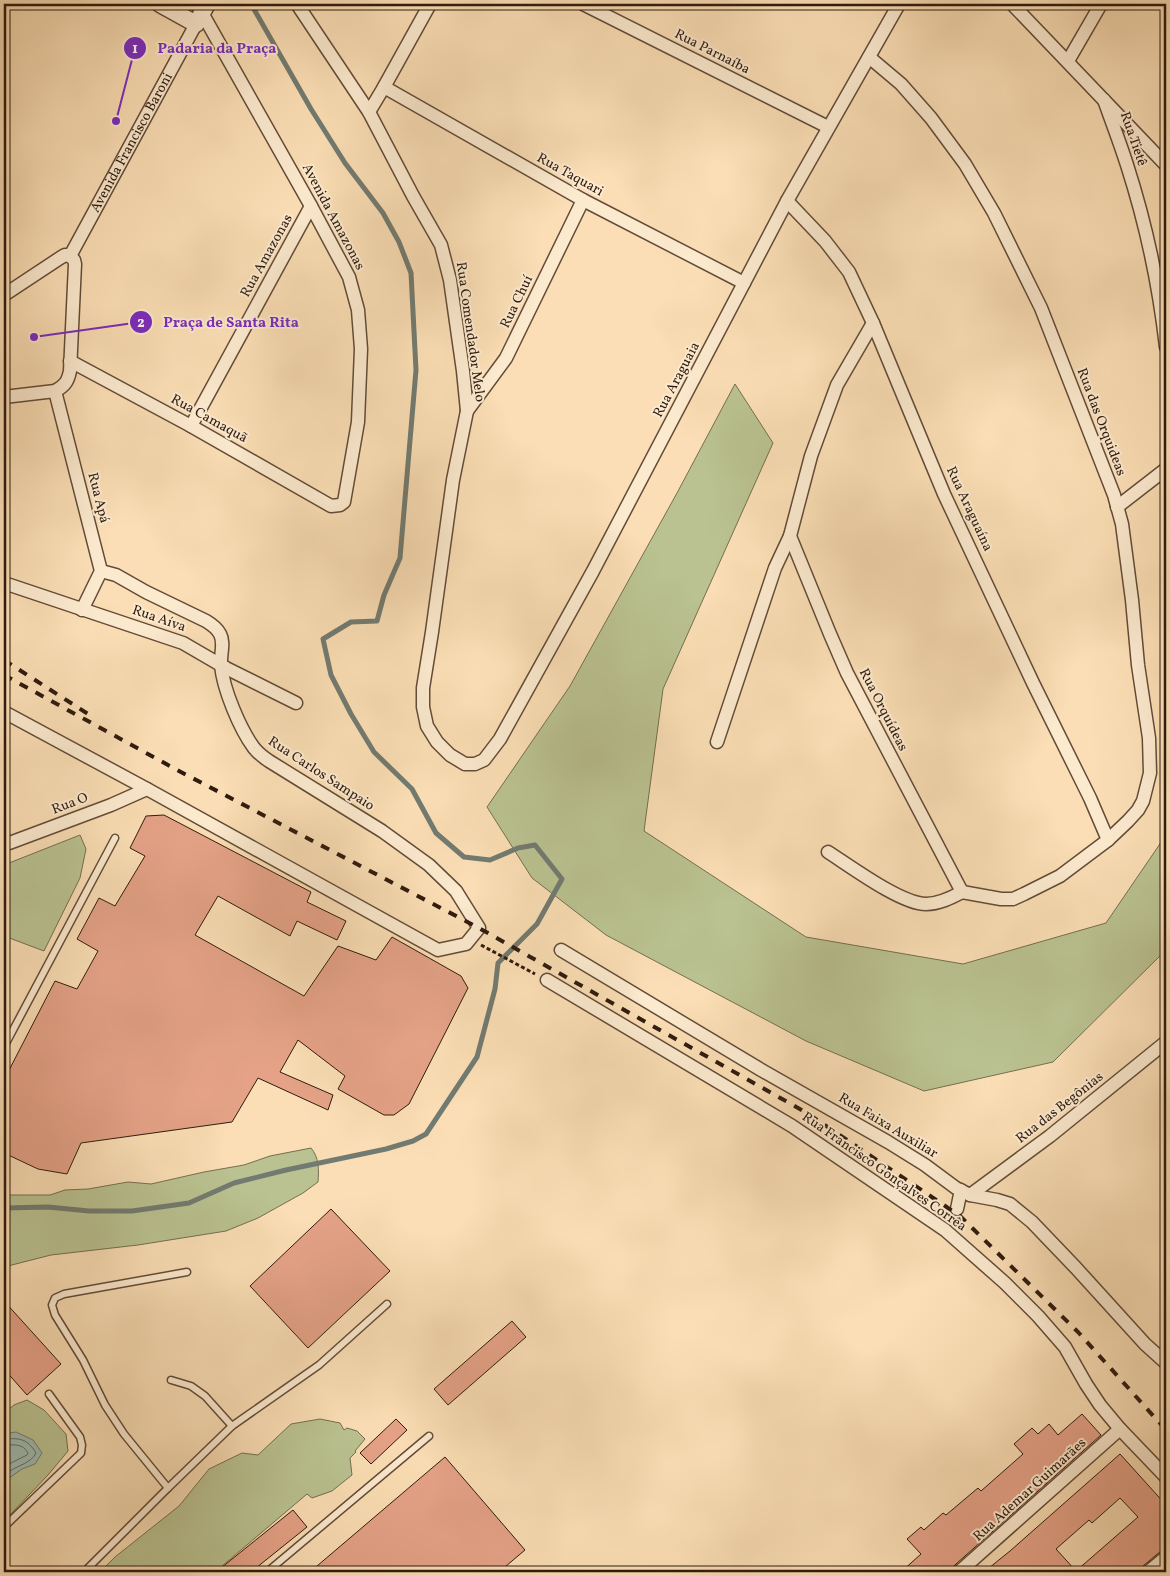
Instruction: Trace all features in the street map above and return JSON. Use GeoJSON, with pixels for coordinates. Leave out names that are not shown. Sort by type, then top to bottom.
{"type":"FeatureCollection","features":[{"type":"Feature","properties":{"kind":"street"},"geometry":{"type":"LineString","coordinates":[[160,4],[201,11]]}},
{"type":"Feature","properties":{"kind":"street","name":"Rua Comendador Melo"},"geometry":{"type":"LineString","coordinates":[[297,4],[369,112],[441,245],[450,280],[467,411],[453,480],[423,688],[423,707],[427,726],[437,742],[450,755],[465,764],[475,764]]}},
{"type":"Feature","properties":{"kind":"street"},"geometry":{"type":"LineString","coordinates":[[369,112],[430,4]]}},
{"type":"Feature","properties":{"kind":"street","name":"Rua Parnaíba"},"geometry":{"type":"LineString","coordinates":[[583,4],[828,127]]}},
{"type":"Feature","properties":{"kind":"street","name":"Rua Araguaia"},"geometry":{"type":"LineString","coordinates":[[475,764],[484,760],[500,739],[594,571],[787,201],[899,4]]}},
{"type":"Feature","properties":{"kind":"street","name":"Rua Tietê"},"geometry":{"type":"LineString","coordinates":[[1012,4],[1104,100],[1138,202],[1164,306],[1166,347]]}},
{"type":"Feature","properties":{"kind":"street"},"geometry":{"type":"LineString","coordinates":[[1068,61],[1102,4]]}},
{"type":"Feature","properties":{"kind":"street","name":"Avenida Amazonas"},"geometry":{"type":"LineString","coordinates":[[201,11],[349,276],[358,310],[361,349],[358,422],[344,502],[340,505],[331,506]]}},
{"type":"Feature","properties":{"kind":"street","name":"Avenida Francisco Baroni"},"geometry":{"type":"LineString","coordinates":[[70,256],[201,11]]}},
{"type":"Feature","properties":{"kind":"street","name":"Rua das Orquideas"},"geometry":{"type":"LineString","coordinates":[[869,56],[901,84],[931,118],[965,164],[994,213],[1041,308],[1114,495],[1122,524],[1151,761],[1149,780],[1143,801],[1138,810],[1108,840],[1060,876],[1013,899],[1001,899],[962,892]]}},
{"type":"Feature","properties":{"kind":"street","name":"Rua Taquari"},"geometry":{"type":"LineString","coordinates":[[384,87],[583,200],[744,283]]}},
{"type":"Feature","properties":{"kind":"street"},"geometry":{"type":"LineString","coordinates":[[1104,100],[1166,165]]}},
{"type":"Feature","properties":{"kind":"street","name":"Rua Chuí"},"geometry":{"type":"LineString","coordinates":[[467,411],[506,358],[583,200]]}},
{"type":"Feature","properties":{"kind":"street","name":"Rua Araguaína"},"geometry":{"type":"LineString","coordinates":[[787,201],[825,242],[849,272],[873,323],[944,494],[1033,683],[1090,798],[1108,840]]}},
{"type":"Feature","properties":{"kind":"street","name":"Rua Amazonas"},"geometry":{"type":"LineString","coordinates":[[191,426],[311,206]]}},
{"type":"Feature","properties":{"kind":"street"},"geometry":{"type":"LineString","coordinates":[[4,295],[65,255],[70,256],[74,260],[70,371],[68,380],[55,391],[4,397]]}},
{"type":"Feature","properties":{"kind":"street"},"geometry":{"type":"LineString","coordinates":[[717,742],[775,568],[790,536],[811,456],[837,385],[873,323]]}},
{"type":"Feature","properties":{"kind":"street","name":"Rua Camaquã"},"geometry":{"type":"LineString","coordinates":[[70,361],[191,426],[331,506]]}},
{"type":"Feature","properties":{"kind":"street","name":"Rua Apá"},"geometry":{"type":"LineString","coordinates":[[55,391],[101,571]]}},
{"type":"Feature","properties":{"kind":"street"},"geometry":{"type":"LineString","coordinates":[[1117,507],[1166,469]]}},
{"type":"Feature","properties":{"kind":"street","name":"Rua Orquídeas"},"geometry":{"type":"LineString","coordinates":[[790,536],[847,674],[962,892]]}},
{"type":"Feature","properties":{"kind":"street"},"geometry":{"type":"LineString","coordinates":[[82,610],[101,571]]}},
{"type":"Feature","properties":{"kind":"street","name":"Rua Carlos Sampaio"},"geometry":{"type":"LineString","coordinates":[[101,571],[116,575],[206,621],[214,627],[222,638],[221,664],[223,677],[244,732],[255,749],[261,756],[382,832],[429,866],[456,891],[479,928],[470,939]]}},
{"type":"Feature","properties":{"kind":"street","name":"Rua Aíva"},"geometry":{"type":"LineString","coordinates":[[4,583],[184,643],[296,703]]}},
{"type":"Feature","properties":{"kind":"street"},"geometry":{"type":"LineString","coordinates":[[4,712],[438,950],[466,944],[470,939]]}},
{"type":"Feature","properties":{"kind":"street","name":"Rua O"},"geometry":{"type":"LineString","coordinates":[[4,845],[111,805],[147,789]]}},
{"type":"Feature","properties":{"kind":"street"},"geometry":{"type":"LineString","coordinates":[[828,852],[896,895],[915,902],[926,904],[936,902],[948,899],[962,892]]}},
{"type":"Feature","properties":{"kind":"street","name":"Rua Faixa Auxiliar"},"geometry":{"type":"LineString","coordinates":[[562,950],[763,1071],[888,1142],[965,1193],[1010,1204],[1032,1222],[1145,1344],[1166,1363]]}},
{"type":"Feature","properties":{"kind":"street","name":"Rua Francisco Gonçalves Corrêa"},"geometry":{"type":"LineString","coordinates":[[547,980],[792,1126],[945,1230],[1005,1283],[1043,1322],[1065,1347],[1100,1405],[1120,1430],[1166,1477]]}},
{"type":"Feature","properties":{"kind":"street","name":"Rua das Begônias"},"geometry":{"type":"LineString","coordinates":[[965,1193],[1050,1136],[1166,1042]]}},
{"type":"Feature","properties":{"kind":"street"},"geometry":{"type":"LineString","coordinates":[[957,1209],[965,1193]]}},
{"type":"Feature","properties":{"kind":"street","name":"Rua Ademar Guimarães"},"geometry":{"type":"LineString","coordinates":[[959,1572],[1120,1430]]}},
{"type":"Feature","properties":{"kind":"street"},"geometry":{"type":"LineString","coordinates":[[1148,1572],[1166,1556]]}},
{"type":"Feature","properties":{"kind":"lane"},"geometry":{"type":"LineString","coordinates":[[4,1047],[115,838]]}},
{"type":"Feature","properties":{"kind":"lane"},"geometry":{"type":"LineString","coordinates":[[168,1488],[124,1434],[105,1405],[83,1360],[55,1315],[52,1304],[56,1298],[64,1294],[187,1272]]}},
{"type":"Feature","properties":{"kind":"lane"},"geometry":{"type":"LineString","coordinates":[[84,1572],[232,1426],[319,1364],[387,1304]]}},
{"type":"Feature","properties":{"kind":"lane"},"geometry":{"type":"LineString","coordinates":[[171,1380],[191,1386],[205,1396],[232,1426]]}},
{"type":"Feature","properties":{"kind":"lane"},"geometry":{"type":"LineString","coordinates":[[4,1527],[81,1453],[80,1437],[48,1394]]}},
{"type":"Feature","properties":{"kind":"lane"},"geometry":{"type":"LineString","coordinates":[[267,1572],[429,1436]]}},
{"type":"Feature","properties":{"kind":"path"},"geometry":{"type":"LineString","coordinates":[[470,939],[547,980]]}},
{"type":"Feature","properties":{"kind":"green space"},"geometry":{"type":"Polygon","coordinates":[[[735,384],[773,443],[663,689],[644,831],[806,937],[963,964],[1106,923],[1166,835],[1166,950],[1053,1062],[924,1091],[806,1041],[606,935],[532,878],[487,807],[570,686],[735,384]]]}},
{"type":"Feature","properties":{"kind":"green space"},"geometry":{"type":"Polygon","coordinates":[[[80,835],[86,849],[80,878],[44,951],[4,936],[4,865],[80,835]]]}},
{"type":"Feature","properties":{"kind":"green space"},"geometry":{"type":"Polygon","coordinates":[[[311,1148],[317,1160],[318,1182],[303,1193],[258,1218],[226,1231],[138,1245],[51,1255],[4,1267],[4,1195],[50,1195],[65,1190],[88,1189],[128,1182],[151,1184],[244,1165],[270,1156],[311,1148]]]}},
{"type":"Feature","properties":{"kind":"green space"},"geometry":{"type":"Polygon","coordinates":[[[27,1400],[44,1410],[66,1434],[68,1451],[48,1475],[4,1520],[4,1413],[14,1405],[27,1400]]]}},
{"type":"Feature","properties":{"kind":"green space"},"geometry":{"type":"Polygon","coordinates":[[[320,1419],[340,1423],[344,1430],[347,1428],[357,1431],[365,1439],[350,1458],[352,1475],[332,1491],[312,1498],[307,1494],[215,1572],[100,1572],[115,1557],[179,1506],[209,1469],[242,1453],[258,1455],[291,1424],[320,1419]]]}},
{"type":"Feature","properties":{"kind":"water"},"geometry":{"type":"Polygon","coordinates":[[[16,1432],[33,1440],[42,1453],[35,1464],[22,1469],[9,1478],[4,1474],[4,1434],[16,1432]]]}},
{"type":"Feature","properties":{"kind":"building"},"geometry":{"type":"Polygon","coordinates":[[[164,815],[311,892],[307,902],[346,921],[337,940],[297,921],[290,936],[218,896],[195,935],[304,996],[338,946],[376,960],[392,937],[461,976],[468,988],[409,1104],[394,1115],[384,1115],[338,1089],[345,1076],[298,1040],[280,1072],[333,1095],[328,1110],[258,1078],[232,1122],[81,1143],[67,1174],[38,1169],[4,1153],[4,1080],[55,981],[77,989],[98,951],[77,939],[99,898],[115,906],[145,856],[130,848],[146,816],[164,815]]]}},
{"type":"Feature","properties":{"kind":"building"},"geometry":{"type":"Polygon","coordinates":[[[331,1209],[390,1271],[308,1348],[250,1286],[331,1209]]]}},
{"type":"Feature","properties":{"kind":"building"},"geometry":{"type":"Polygon","coordinates":[[[4,1301],[61,1364],[27,1395],[4,1369],[4,1301]]]}},
{"type":"Feature","properties":{"kind":"building"},"geometry":{"type":"Polygon","coordinates":[[[512,1321],[526,1337],[448,1405],[434,1389],[512,1321]]]}},
{"type":"Feature","properties":{"kind":"building"},"geometry":{"type":"Polygon","coordinates":[[[1082,1414],[1101,1435],[947,1572],[901,1572],[921,1554],[907,1539],[921,1527],[924,1530],[943,1513],[946,1515],[978,1488],[981,1491],[1023,1454],[1014,1444],[1032,1428],[1038,1434],[1049,1424],[1058,1435],[1082,1414]]]}},
{"type":"Feature","properties":{"kind":"building"},"geometry":{"type":"Polygon","coordinates":[[[396,1419],[407,1430],[371,1464],[360,1453],[396,1419]]]}},
{"type":"Feature","properties":{"kind":"building"},"geometry":{"type":"Polygon","coordinates":[[[1120,1454],[1166,1505],[1166,1549],[1143,1566],[1140,1572],[984,1572],[1120,1454]],[[1120,1498],[1092,1523],[1089,1520],[1056,1549],[1076,1571],[1138,1517],[1120,1498]]]}},
{"type":"Feature","properties":{"kind":"building"},"geometry":{"type":"Polygon","coordinates":[[[445,1457],[525,1550],[499,1572],[310,1572],[445,1457]]]}},
{"type":"Feature","properties":{"kind":"building"},"geometry":{"type":"Polygon","coordinates":[[[293,1510],[307,1527],[251,1572],[216,1572],[293,1510]]]}},
{"type":"Feature","properties":{"kind":"waterway"},"geometry":{"type":"LineString","coordinates":[[4,1208],[48,1207],[89,1211],[132,1211],[189,1203],[234,1183],[386,1149],[413,1141],[426,1134],[477,1057],[495,989],[498,963],[537,924],[562,879],[535,845],[518,848],[490,860],[464,857],[436,833],[412,789],[374,752],[351,714],[331,675],[323,639],[351,622],[377,621],[384,595],[400,558],[416,370],[411,273],[399,242],[383,213],[345,163],[311,109],[251,4]]}},
{"type":"Feature","properties":{"kind":"railway"},"geometry":{"type":"LineString","coordinates":[[4,660],[88,714]]}},
{"type":"Feature","properties":{"kind":"railway"},"geometry":{"type":"LineString","coordinates":[[4,675],[179,771],[479,928],[807,1113],[960,1216],[1078,1332],[1166,1430]]}},
{"type":"Feature","properties":{"kind":"place","name":"Padaria da Praça"},"geometry":{"type":"Point","coordinates":[116,121]}},
{"type":"Feature","properties":{"kind":"place","name":"Praça de Santa Rita"},"geometry":{"type":"Point","coordinates":[34,337]}}]}
